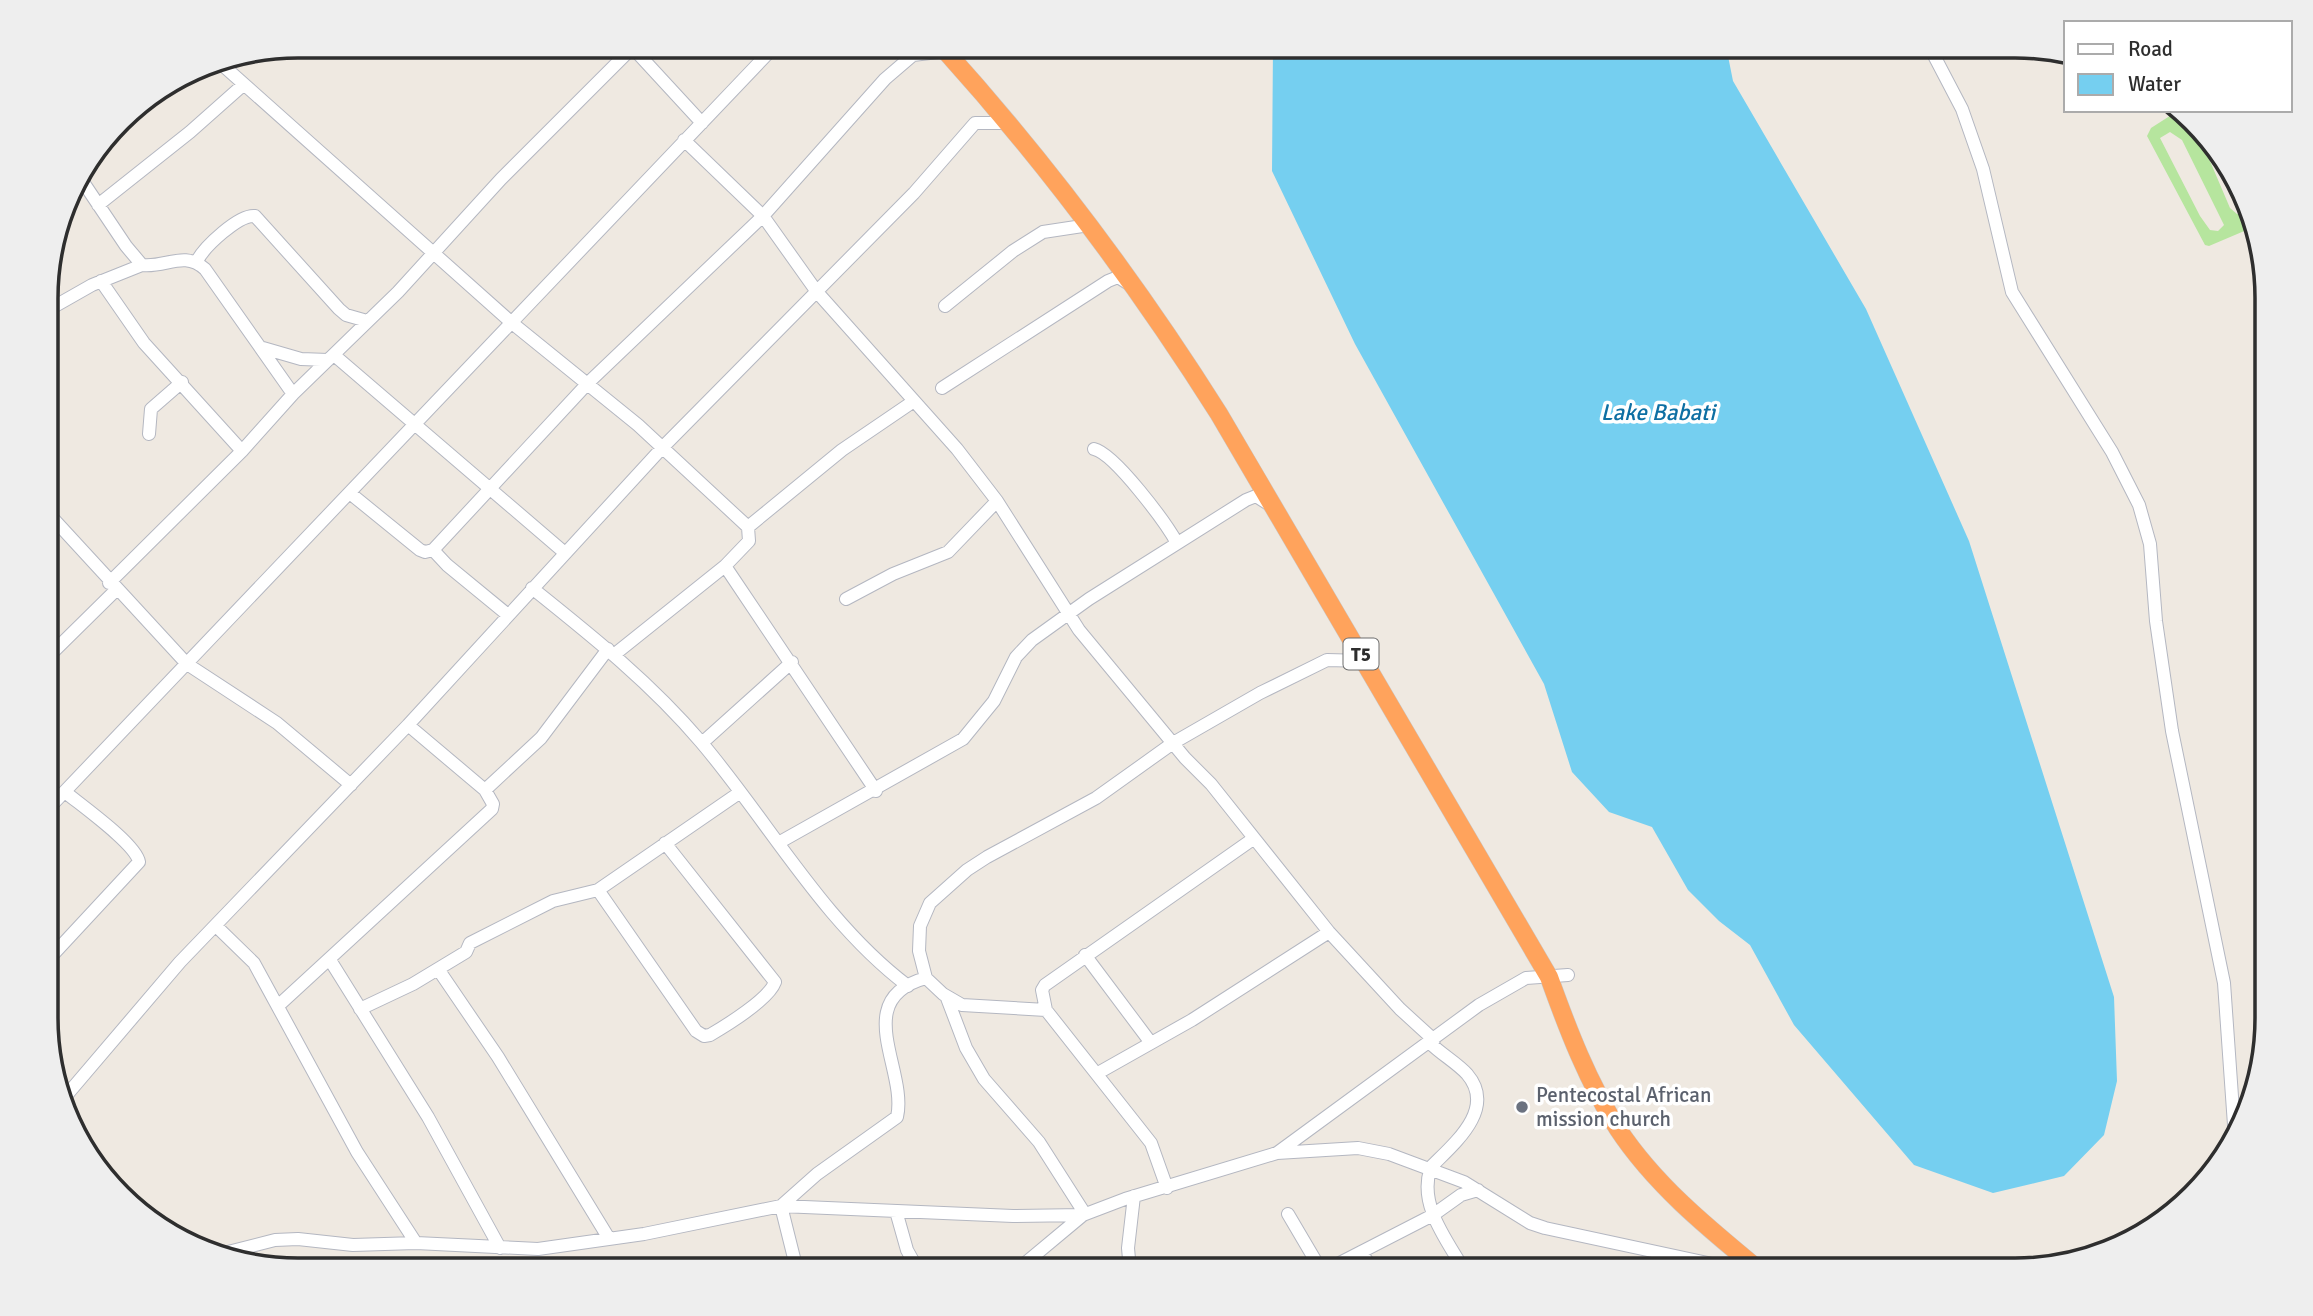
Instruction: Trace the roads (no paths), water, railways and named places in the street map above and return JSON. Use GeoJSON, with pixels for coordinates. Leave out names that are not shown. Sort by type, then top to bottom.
{"type":"FeatureCollection","features":[{"type":"Feature","properties":{"kind":"highway","name":"T5"},"geometry":{"type":"LineString","coordinates":[[952,58],[1089,225],[1172,339],[1276,508],[1549,978],[1571,1038],[1619,1131],[1697,1219],[1744,1258]]}},
{"type":"Feature","properties":{"kind":"street"},"geometry":{"type":"LineString","coordinates":[[58,646],[293,394],[620,58]]}},
{"type":"Feature","properties":{"kind":"street"},"geometry":{"type":"LineString","coordinates":[[643,58],[702,123]]}},
{"type":"Feature","properties":{"kind":"street"},"geometry":{"type":"LineString","coordinates":[[58,799],[764,58]]}},
{"type":"Feature","properties":{"kind":"street"},"geometry":{"type":"LineString","coordinates":[[433,550],[588,383],[763,216],[885,79],[910,58]]}},
{"type":"Feature","properties":{"kind":"street"},"geometry":{"type":"LineString","coordinates":[[1935,58],[1962,109],[1983,169],[2012,292],[2112,452],[2139,505],[2150,544],[2156,621],[2172,731],[2224,983],[2233,1116]]}},
{"type":"Feature","properties":{"kind":"street"},"geometry":{"type":"LineString","coordinates":[[226,69],[512,323],[663,447],[748,527],[749,541],[725,566],[612,652],[541,738],[485,790]]}},
{"type":"Feature","properties":{"kind":"street"},"geometry":{"type":"LineString","coordinates":[[98,205],[190,132],[243,85]]}},
{"type":"Feature","properties":{"kind":"street"},"geometry":{"type":"LineString","coordinates":[[70,1091],[180,962],[408,725],[663,447],[914,193],[975,123],[1006,123]]}},
{"type":"Feature","properties":{"kind":"street"},"geometry":{"type":"LineString","coordinates":[[684,139],[763,216],[817,292],[914,401],[997,501],[1068,614],[1173,743],[1211,784],[1329,932],[1400,1009],[1469,1075],[1475,1090],[1476,1108],[1466,1130],[1430,1169],[1427,1184],[1433,1215],[1457,1258]]}},
{"type":"Feature","properties":{"kind":"street"},"geometry":{"type":"LineString","coordinates":[[86,186],[142,265]]}},
{"type":"Feature","properties":{"kind":"street"},"geometry":{"type":"LineString","coordinates":[[197,261],[210,244],[243,219],[255,216],[339,309],[346,315],[367,321]]}},
{"type":"Feature","properties":{"kind":"street"},"geometry":{"type":"LineString","coordinates":[[944,306],[1013,251],[1044,232],[1089,225]]}},
{"type":"Feature","properties":{"kind":"street"},"geometry":{"type":"LineString","coordinates":[[58,305],[102,281],[142,265],[179,259],[197,261],[218,284],[293,394]]}},
{"type":"Feature","properties":{"kind":"street"},"geometry":{"type":"LineString","coordinates":[[942,388],[1108,281],[1118,277],[1138,291]]}},
{"type":"Feature","properties":{"kind":"street"},"geometry":{"type":"LineString","coordinates":[[102,281],[144,342],[242,451]]}},
{"type":"Feature","properties":{"kind":"street"},"geometry":{"type":"LineString","coordinates":[[263,348],[301,359],[331,357],[565,552]]}},
{"type":"Feature","properties":{"kind":"street"},"geometry":{"type":"LineString","coordinates":[[149,434],[152,409],[182,382]]}},
{"type":"Feature","properties":{"kind":"street"},"geometry":{"type":"LineString","coordinates":[[748,527],[842,450],[914,401]]}},
{"type":"Feature","properties":{"kind":"street"},"geometry":{"type":"LineString","coordinates":[[1094,449],[1111,460],[1146,499],[1177,544]]}},
{"type":"Feature","properties":{"kind":"street"},"geometry":{"type":"LineString","coordinates":[[351,494],[420,550],[433,550],[447,565],[508,615]]}},
{"type":"Feature","properties":{"kind":"street"},"geometry":{"type":"LineString","coordinates":[[780,842],[876,791],[963,739],[994,701],[1024,647],[1068,614],[1256,496],[1276,508]]}},
{"type":"Feature","properties":{"kind":"street"},"geometry":{"type":"LineString","coordinates":[[846,599],[893,574],[948,552],[997,501]]}},
{"type":"Feature","properties":{"kind":"street"},"geometry":{"type":"LineString","coordinates":[[58,524],[187,664],[277,723],[351,785]]}},
{"type":"Feature","properties":{"kind":"street"},"geometry":{"type":"LineString","coordinates":[[725,566],[792,662],[828,723],[876,791]]}},
{"type":"Feature","properties":{"kind":"street"},"geometry":{"type":"LineString","coordinates":[[532,587],[612,652],[702,743],[845,925],[908,986]]}},
{"type":"Feature","properties":{"kind":"street"},"geometry":{"type":"LineString","coordinates":[[1046,1010],[962,1005],[947,998],[926,978],[919,951],[920,926],[930,903],[947,886],[987,857],[1107,791],[1173,743],[1260,693],[1327,660],[1365,661]]}},
{"type":"Feature","properties":{"kind":"street"},"geometry":{"type":"LineString","coordinates":[[702,743],[792,662]]}},
{"type":"Feature","properties":{"kind":"street"},"geometry":{"type":"LineString","coordinates":[[279,1005],[492,809],[493,804],[485,790],[408,725]]}},
{"type":"Feature","properties":{"kind":"street"},"geometry":{"type":"LineString","coordinates":[[58,949],[139,862],[138,856],[119,837],[65,792]]}},
{"type":"Feature","properties":{"kind":"street"},"geometry":{"type":"LineString","coordinates":[[360,1009],[438,969],[466,952],[470,943],[529,912],[553,901],[598,890],[739,793]]}},
{"type":"Feature","properties":{"kind":"street"},"geometry":{"type":"LineString","coordinates":[[1167,1188],[1151,1143],[1046,1010],[1042,989],[1253,839]]}},
{"type":"Feature","properties":{"kind":"street"},"geometry":{"type":"LineString","coordinates":[[598,890],[696,1031],[704,1036],[710,1035],[742,1013],[772,989],[775,982],[665,843]]}},
{"type":"Feature","properties":{"kind":"street"},"geometry":{"type":"LineString","coordinates":[[216,926],[254,963],[357,1152],[416,1243]]}},
{"type":"Feature","properties":{"kind":"street"},"geometry":{"type":"LineString","coordinates":[[1098,1073],[1329,932]]}},
{"type":"Feature","properties":{"kind":"street"},"geometry":{"type":"LineString","coordinates":[[1085,956],[1151,1043]]}},
{"type":"Feature","properties":{"kind":"street"},"geometry":{"type":"LineString","coordinates":[[330,960],[428,1117],[500,1248]]}},
{"type":"Feature","properties":{"kind":"street"},"geometry":{"type":"LineString","coordinates":[[438,969],[498,1057],[608,1237]]}},
{"type":"Feature","properties":{"kind":"street"},"geometry":{"type":"LineString","coordinates":[[1277,1153],[1479,1005],[1526,978],[1568,975]]}},
{"type":"Feature","properties":{"kind":"street"},"geometry":{"type":"LineString","coordinates":[[782,1206],[836,1160],[897,1117],[898,1102],[885,1025],[889,1007],[908,986],[926,978]]}},
{"type":"Feature","properties":{"kind":"street"},"geometry":{"type":"LineString","coordinates":[[947,998],[966,1048],[984,1079],[1039,1142],[1084,1214]]}},
{"type":"Feature","properties":{"kind":"street"},"geometry":{"type":"LineString","coordinates":[[1031,1258],[1084,1214],[1134,1196],[1277,1153],[1358,1148],[1389,1154],[1430,1169],[1478,1190],[1530,1223],[1685,1258]]}},
{"type":"Feature","properties":{"kind":"street"},"geometry":{"type":"LineString","coordinates":[[1349,1258],[1433,1215],[1461,1195],[1478,1190]]}},
{"type":"Feature","properties":{"kind":"street"},"geometry":{"type":"LineString","coordinates":[[1129,1258],[1134,1196]]}},
{"type":"Feature","properties":{"kind":"street"},"geometry":{"type":"LineString","coordinates":[[782,1206],[794,1258]]}},
{"type":"Feature","properties":{"kind":"street"},"geometry":{"type":"LineString","coordinates":[[236,1250],[275,1240],[298,1239],[354,1245],[416,1243],[538,1249],[644,1234],[782,1206],[1084,1214]]}},
{"type":"Feature","properties":{"kind":"street"},"geometry":{"type":"LineString","coordinates":[[896,1210],[911,1258]]}},
{"type":"Feature","properties":{"kind":"street"},"geometry":{"type":"LineString","coordinates":[[1288,1214],[1316,1258]]}},
{"type":"Feature","properties":{"kind":"street"},"geometry":{"type":"LineString","coordinates":[[1361,1252],[1365,1258]]}},
{"type":"Feature","properties":{"kind":"water","name":"Lake Babati"},"geometry":{"type":"Polygon","coordinates":[[[1273,58],[1728,58],[1733,81],[1866,309],[1969,541],[2114,997],[2117,1081],[2104,1135],[2064,1176],[1993,1193],[1914,1165],[1794,1025],[1750,945],[1719,921],[1688,890],[1652,827],[1609,812],[1572,772],[1544,684],[1355,344],[1272,171],[1273,58]]]}},
{"type":"Feature","properties":{"kind":"place","name":"Pentecostal African mission church"},"geometry":{"type":"Point","coordinates":[1522,1107]}}]}
